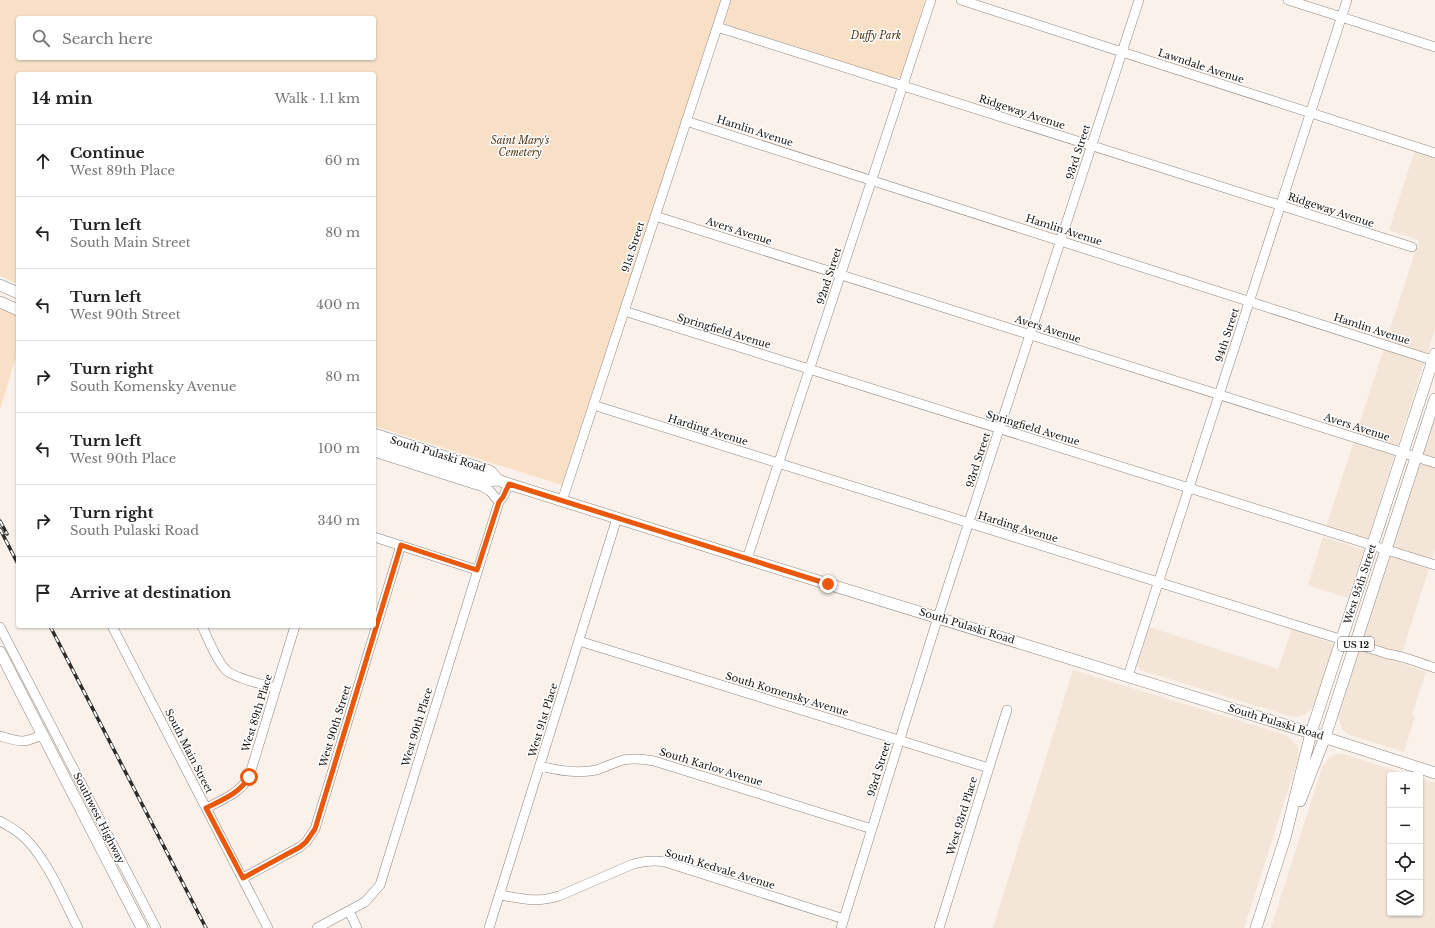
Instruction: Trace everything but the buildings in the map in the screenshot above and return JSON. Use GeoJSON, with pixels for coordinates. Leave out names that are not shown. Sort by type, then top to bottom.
{"type":"FeatureCollection","features":[{"type":"Feature","properties":{"kind":"main road"},"geometry":{"type":"LineString","coordinates":[[0,285],[16,292]]}},
{"type":"Feature","properties":{"kind":"main road"},"geometry":{"type":"LineString","coordinates":[[0,302],[16,309]]}},
{"type":"Feature","properties":{"kind":"main road","name":"West 95th Street"},"geometry":{"type":"LineString","coordinates":[[1256,928],[1285,838],[1311,733],[1434,358]]}},
{"type":"Feature","properties":{"kind":"main road","name":"West 95th Street"},"geometry":{"type":"LineString","coordinates":[[1285,838],[1326,737],[1435,398]]}},
{"type":"Feature","properties":{"kind":"main road","name":"South Pulaski Road"},"geometry":{"type":"LineString","coordinates":[[376,435],[490,471],[498,480]]}},
{"type":"Feature","properties":{"kind":"main road","name":"South Pulaski Road"},"geometry":{"type":"LineString","coordinates":[[376,446],[485,481],[498,480],[748,559],[1326,737],[1435,773]]}},
{"type":"Feature","properties":{"kind":"main road","name":"Southwest Highway"},"geometry":{"type":"LineString","coordinates":[[0,652],[37,711],[42,734],[142,928]]}},
{"type":"Feature","properties":{"kind":"street","name":"91st Street"},"geometry":{"type":"LineString","coordinates":[[562,501],[726,0]]}},
{"type":"Feature","properties":{"kind":"street","name":"92nd Street"},"geometry":{"type":"LineString","coordinates":[[748,559],[931,0]]}},
{"type":"Feature","properties":{"kind":"street","name":"Lawndale Avenue"},"geometry":{"type":"LineString","coordinates":[[961,0],[1435,153]]}},
{"type":"Feature","properties":{"kind":"street","name":"93rd Street"},"geometry":{"type":"LineString","coordinates":[[842,923],[938,617],[1139,0]]}},
{"type":"Feature","properties":{"kind":"street"},"geometry":{"type":"LineString","coordinates":[[1288,0],[1435,47]]}},
{"type":"Feature","properties":{"kind":"street","name":"94th Street"},"geometry":{"type":"LineString","coordinates":[[1128,676],[1348,0]]}},
{"type":"Feature","properties":{"kind":"street","name":"Ridgeway Avenue"},"geometry":{"type":"LineString","coordinates":[[717,27],[1412,247]]}},
{"type":"Feature","properties":{"kind":"street","name":"Hamlin Avenue"},"geometry":{"type":"LineString","coordinates":[[686,121],[1385,344],[1434,358]]}},
{"type":"Feature","properties":{"kind":"street","name":"Avers Avenue"},"geometry":{"type":"LineString","coordinates":[[655,216],[1435,463]]}},
{"type":"Feature","properties":{"kind":"street","name":"Springfield Avenue"},"geometry":{"type":"LineString","coordinates":[[624,312],[1435,565]]}},
{"type":"Feature","properties":{"kind":"street","name":"Harding Avenue"},"geometry":{"type":"LineString","coordinates":[[593,405],[1342,640],[1388,654],[1401,656],[1435,668]]}},
{"type":"Feature","properties":{"kind":"street"},"geometry":{"type":"LineString","coordinates":[[376,453],[483,487],[490,491],[499,502]]}},
{"type":"Feature","properties":{"kind":"street","name":"West 90th Place"},"geometry":{"type":"LineString","coordinates":[[498,480],[497,494],[499,502]]}},
{"type":"Feature","properties":{"kind":"street","name":"West 90th Place"},"geometry":{"type":"LineString","coordinates":[[317,928],[365,902],[380,884],[477,570],[499,502],[509,484]]}},
{"type":"Feature","properties":{"kind":"street","name":"West 91st Place"},"geometry":{"type":"LineString","coordinates":[[489,928],[617,518]]}},
{"type":"Feature","properties":{"kind":"street"},"geometry":{"type":"LineString","coordinates":[[376,538],[477,570]]}},
{"type":"Feature","properties":{"kind":"street","name":"West 90th Street"},"geometry":{"type":"LineString","coordinates":[[376,628],[401,545]]}},
{"type":"Feature","properties":{"kind":"street","name":"Southwest Highway"},"geometry":{"type":"LineString","coordinates":[[0,627],[37,711],[156,928]]}},
{"type":"Feature","properties":{"kind":"street","name":"South Main Street"},"geometry":{"type":"LineString","coordinates":[[113,628],[268,928]]}},
{"type":"Feature","properties":{"kind":"street"},"geometry":{"type":"LineString","coordinates":[[203,628],[218,658],[226,670],[237,676],[276,688]]}},
{"type":"Feature","properties":{"kind":"street","name":"West 89th Place"},"geometry":{"type":"LineString","coordinates":[[206,808],[237,792],[246,782],[251,771],[294,628]]}},
{"type":"Feature","properties":{"kind":"street","name":"West 90th Street"},"geometry":{"type":"LineString","coordinates":[[243,878],[300,847],[306,842],[315,829],[376,628]]}},
{"type":"Feature","properties":{"kind":"street","name":"South Komensky Avenue"},"geometry":{"type":"LineString","coordinates":[[579,641],[989,768]]}},
{"type":"Feature","properties":{"kind":"street","name":"West 93rd Place"},"geometry":{"type":"LineString","coordinates":[[939,928],[1006,710]]}},
{"type":"Feature","properties":{"kind":"street"},"geometry":{"type":"LineString","coordinates":[[0,736],[19,742],[31,740],[42,734]]}},
{"type":"Feature","properties":{"kind":"street","name":"South Karlov Avenue"},"geometry":{"type":"LineString","coordinates":[[540,766],[560,771],[580,772],[596,770],[624,760],[639,759],[654,761],[872,829]]}},
{"type":"Feature","properties":{"kind":"street"},"geometry":{"type":"LineString","coordinates":[[0,821],[19,833],[35,850],[49,871],[78,928]]}},
{"type":"Feature","properties":{"kind":"street","name":"South Kedvale Avenue"},"geometry":{"type":"LineString","coordinates":[[500,895],[530,900],[547,900],[633,864],[657,861],[666,862],[842,923]]}},
{"type":"Feature","properties":{"kind":"street"},"geometry":{"type":"LineString","coordinates":[[349,912],[357,928]]}},
{"type":"Feature","properties":{"kind":"shaded area"},"geometry":{"type":"Polygon","coordinates":[[[1415,150],[1435,157],[1435,329],[1367,541],[1326,527],[1419,240],[1389,230],[1415,150]]]}},
{"type":"Feature","properties":{"kind":"shaded area"},"geometry":{"type":"Polygon","coordinates":[[[1435,413],[1435,550],[1399,662],[1426,672],[1412,714],[1415,716],[1404,752],[1347,734],[1342,729],[1338,716],[1435,413]]]}},
{"type":"Feature","properties":{"kind":"shaded area"},"geometry":{"type":"Polygon","coordinates":[[[1323,537],[1364,550],[1348,598],[1308,585],[1323,537]]]}},
{"type":"Feature","properties":{"kind":"shaded area"},"geometry":{"type":"Polygon","coordinates":[[[1149,627],[1278,669],[1292,629],[1334,644],[1319,692],[1311,710],[1304,715],[1293,717],[1140,670],[1137,664],[1149,627]]]}},
{"type":"Feature","properties":{"kind":"shaded area"},"geometry":{"type":"Polygon","coordinates":[[[1073,670],[1279,733],[1287,736],[1296,744],[1298,756],[1296,766],[1244,928],[993,928],[1073,670]]]}},
{"type":"Feature","properties":{"kind":"shaded area"},"geometry":{"type":"Polygon","coordinates":[[[1337,754],[1344,754],[1400,772],[1387,772],[1387,916],[1423,916],[1423,779],[1435,783],[1435,928],[1271,928],[1322,767],[1329,758],[1337,754]]]}},
{"type":"Feature","properties":{"kind":"green space","name":"Saint Mary's Cemetery"},"geometry":{"type":"Polygon","coordinates":[[[0,0],[721,0],[562,485],[376,427],[376,72],[16,72],[16,283],[0,276],[0,0]]]}},
{"type":"Feature","properties":{"kind":"green space","name":"Duffy Park"},"geometry":{"type":"Polygon","coordinates":[[[729,0],[925,0],[901,76],[897,79],[724,24],[723,21],[729,0]]]}},
{"type":"Feature","properties":{"kind":"green space"},"geometry":{"type":"Polygon","coordinates":[[[0,307],[16,314],[16,357],[0,410],[0,307]]]}},
{"type":"Feature","properties":{"kind":"railway"},"geometry":{"type":"LineString","coordinates":[[0,521],[7,534]]}},
{"type":"Feature","properties":{"kind":"railway"},"geometry":{"type":"LineString","coordinates":[[0,529],[16,560]]}},
{"type":"Feature","properties":{"kind":"railway"},"geometry":{"type":"LineString","coordinates":[[51,628],[206,928]]}},
{"type":"Feature","properties":{"kind":"route"},"geometry":{"type":"LineString","coordinates":[[249,777],[237,792],[206,808],[243,878],[300,847],[306,842],[315,829],[401,545],[477,570],[499,502],[509,484],[828,584]]}}]}
